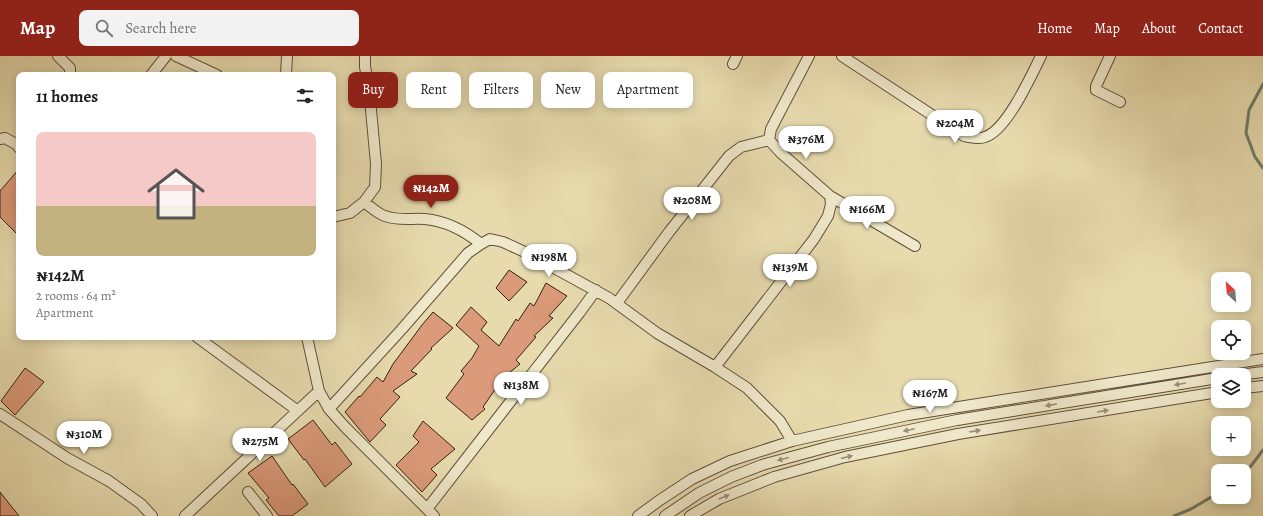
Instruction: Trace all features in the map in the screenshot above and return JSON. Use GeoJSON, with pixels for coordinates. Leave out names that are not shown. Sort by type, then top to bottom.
{"type":"FeatureCollection","features":[{"type":"Feature","properties":{"kind":"street"},"geometry":{"type":"LineString","coordinates":[[58,56],[70,68],[70,72]]}},
{"type":"Feature","properties":{"kind":"street"},"geometry":{"type":"LineString","coordinates":[[153,72],[166,56]]}},
{"type":"Feature","properties":{"kind":"street"},"geometry":{"type":"LineString","coordinates":[[176,56],[211,72]]}},
{"type":"Feature","properties":{"kind":"street"},"geometry":{"type":"LineString","coordinates":[[286,72],[287,56]]}},
{"type":"Feature","properties":{"kind":"street"},"geometry":{"type":"LineString","coordinates":[[336,216],[350,213],[364,202],[375,187],[376,164],[370,88],[365,66],[365,56]]}},
{"type":"Feature","properties":{"kind":"street"},"geometry":{"type":"LineString","coordinates":[[768,140],[771,129],[809,56]]}},
{"type":"Feature","properties":{"kind":"street"},"geometry":{"type":"LineString","coordinates":[[842,56],[964,136],[975,138],[985,137],[1005,120],[1025,88],[1041,56]]}},
{"type":"Feature","properties":{"kind":"street"},"geometry":{"type":"LineString","coordinates":[[1110,56],[1096,86],[1096,90],[1120,102]]}},
{"type":"Feature","properties":{"kind":"street"},"geometry":{"type":"LineString","coordinates":[[2,136],[16,144]]}},
{"type":"Feature","properties":{"kind":"street"},"geometry":{"type":"LineString","coordinates":[[768,140],[830,196],[915,246]]}},
{"type":"Feature","properties":{"kind":"street"},"geometry":{"type":"LineString","coordinates":[[617,303],[669,232],[729,156],[741,147],[768,140]]}},
{"type":"Feature","properties":{"kind":"street"},"geometry":{"type":"LineString","coordinates":[[715,367],[814,239],[828,216],[831,204],[830,196]]}},
{"type":"Feature","properties":{"kind":"street"},"geometry":{"type":"LineString","coordinates":[[364,202],[384,216],[395,219],[425,219],[445,223],[469,234],[481,244]]}},
{"type":"Feature","properties":{"kind":"street"},"geometry":{"type":"LineString","coordinates":[[329,409],[468,253],[490,240],[503,242],[527,253],[596,290],[617,303],[658,333],[747,388],[780,421],[792,441]]}},
{"type":"Feature","properties":{"kind":"street"},"geometry":{"type":"LineString","coordinates":[[426,508],[596,290]]}},
{"type":"Feature","properties":{"kind":"street"},"geometry":{"type":"LineString","coordinates":[[201,340],[298,411]]}},
{"type":"Feature","properties":{"kind":"street"},"geometry":{"type":"LineString","coordinates":[[308,340],[319,391],[329,409],[434,516]]}},
{"type":"Feature","properties":{"kind":"street"},"geometry":{"type":"LineString","coordinates":[[638,516],[692,479],[730,461],[792,441],[908,414],[1263,359]]}},
{"type":"Feature","properties":{"kind":"street"},"geometry":{"type":"LineString","coordinates":[[1251,374],[1263,372]]}},
{"type":"Feature","properties":{"kind":"street"},"geometry":{"type":"LineString","coordinates":[[664,516],[699,493],[731,477],[762,465],[828,447],[957,420],[1211,379]]}},
{"type":"Feature","properties":{"kind":"street"},"geometry":{"type":"LineString","coordinates":[[1251,387],[1263,386]]}},
{"type":"Feature","properties":{"kind":"street"},"geometry":{"type":"LineString","coordinates":[[185,516],[319,391]]}},
{"type":"Feature","properties":{"kind":"street"},"geometry":{"type":"LineString","coordinates":[[690,516],[719,499],[774,477],[845,457],[958,434],[1211,393]]}},
{"type":"Feature","properties":{"kind":"street"},"geometry":{"type":"LineString","coordinates":[[0,414],[68,458],[109,481],[141,504],[152,516]]}},
{"type":"Feature","properties":{"kind":"street"},"geometry":{"type":"LineString","coordinates":[[248,492],[267,516]]}},
{"type":"Feature","properties":{"kind":"building"},"geometry":{"type":"Polygon","coordinates":[[[16,172],[16,233],[0,217],[0,191],[16,172]]]}},
{"type":"Feature","properties":{"kind":"building"},"geometry":{"type":"Polygon","coordinates":[[[509,270],[527,282],[509,301],[496,288],[509,270]]]}},
{"type":"Feature","properties":{"kind":"building"},"geometry":{"type":"Polygon","coordinates":[[[546,283],[567,296],[549,316],[553,318],[534,336],[536,337],[516,360],[520,364],[503,378],[483,407],[485,409],[472,420],[446,398],[464,374],[461,371],[472,358],[479,346],[456,325],[471,307],[487,322],[481,330],[499,346],[516,319],[518,321],[530,303],[534,306],[546,283]]]}},
{"type":"Feature","properties":{"kind":"building"},"geometry":{"type":"Polygon","coordinates":[[[433,312],[453,328],[431,348],[432,349],[411,371],[417,374],[393,391],[400,397],[380,419],[386,425],[370,442],[345,412],[377,377],[383,382],[393,364],[433,312]]]}},
{"type":"Feature","properties":{"kind":"building"},"geometry":{"type":"Polygon","coordinates":[[[25,368],[44,382],[15,415],[1,401],[25,368]]]}},
{"type":"Feature","properties":{"kind":"building"},"geometry":{"type":"Polygon","coordinates":[[[313,420],[332,445],[335,442],[352,464],[325,487],[305,459],[304,460],[288,439],[313,420]]]}},
{"type":"Feature","properties":{"kind":"building"},"geometry":{"type":"Polygon","coordinates":[[[423,421],[455,449],[431,469],[437,475],[422,492],[396,465],[419,442],[413,436],[423,421]]]}},
{"type":"Feature","properties":{"kind":"building"},"geometry":{"type":"Polygon","coordinates":[[[272,456],[292,485],[293,484],[308,504],[292,516],[279,516],[266,500],[269,498],[248,473],[272,456]]]}},
{"type":"Feature","properties":{"kind":"building"},"geometry":{"type":"Polygon","coordinates":[[[0,492],[19,516],[0,516],[0,492]]]}},
{"type":"Feature","properties":{"kind":"waterway"},"geometry":{"type":"LineString","coordinates":[[1263,84],[1249,110],[1246,133],[1255,157],[1263,168]]}},
{"type":"Feature","properties":{"kind":"waterway"},"geometry":{"type":"LineString","coordinates":[[1251,466],[1263,450]]}},
{"type":"Feature","properties":{"kind":"waterway"},"geometry":{"type":"LineString","coordinates":[[1174,516],[1191,509],[1211,497]]}}]}
